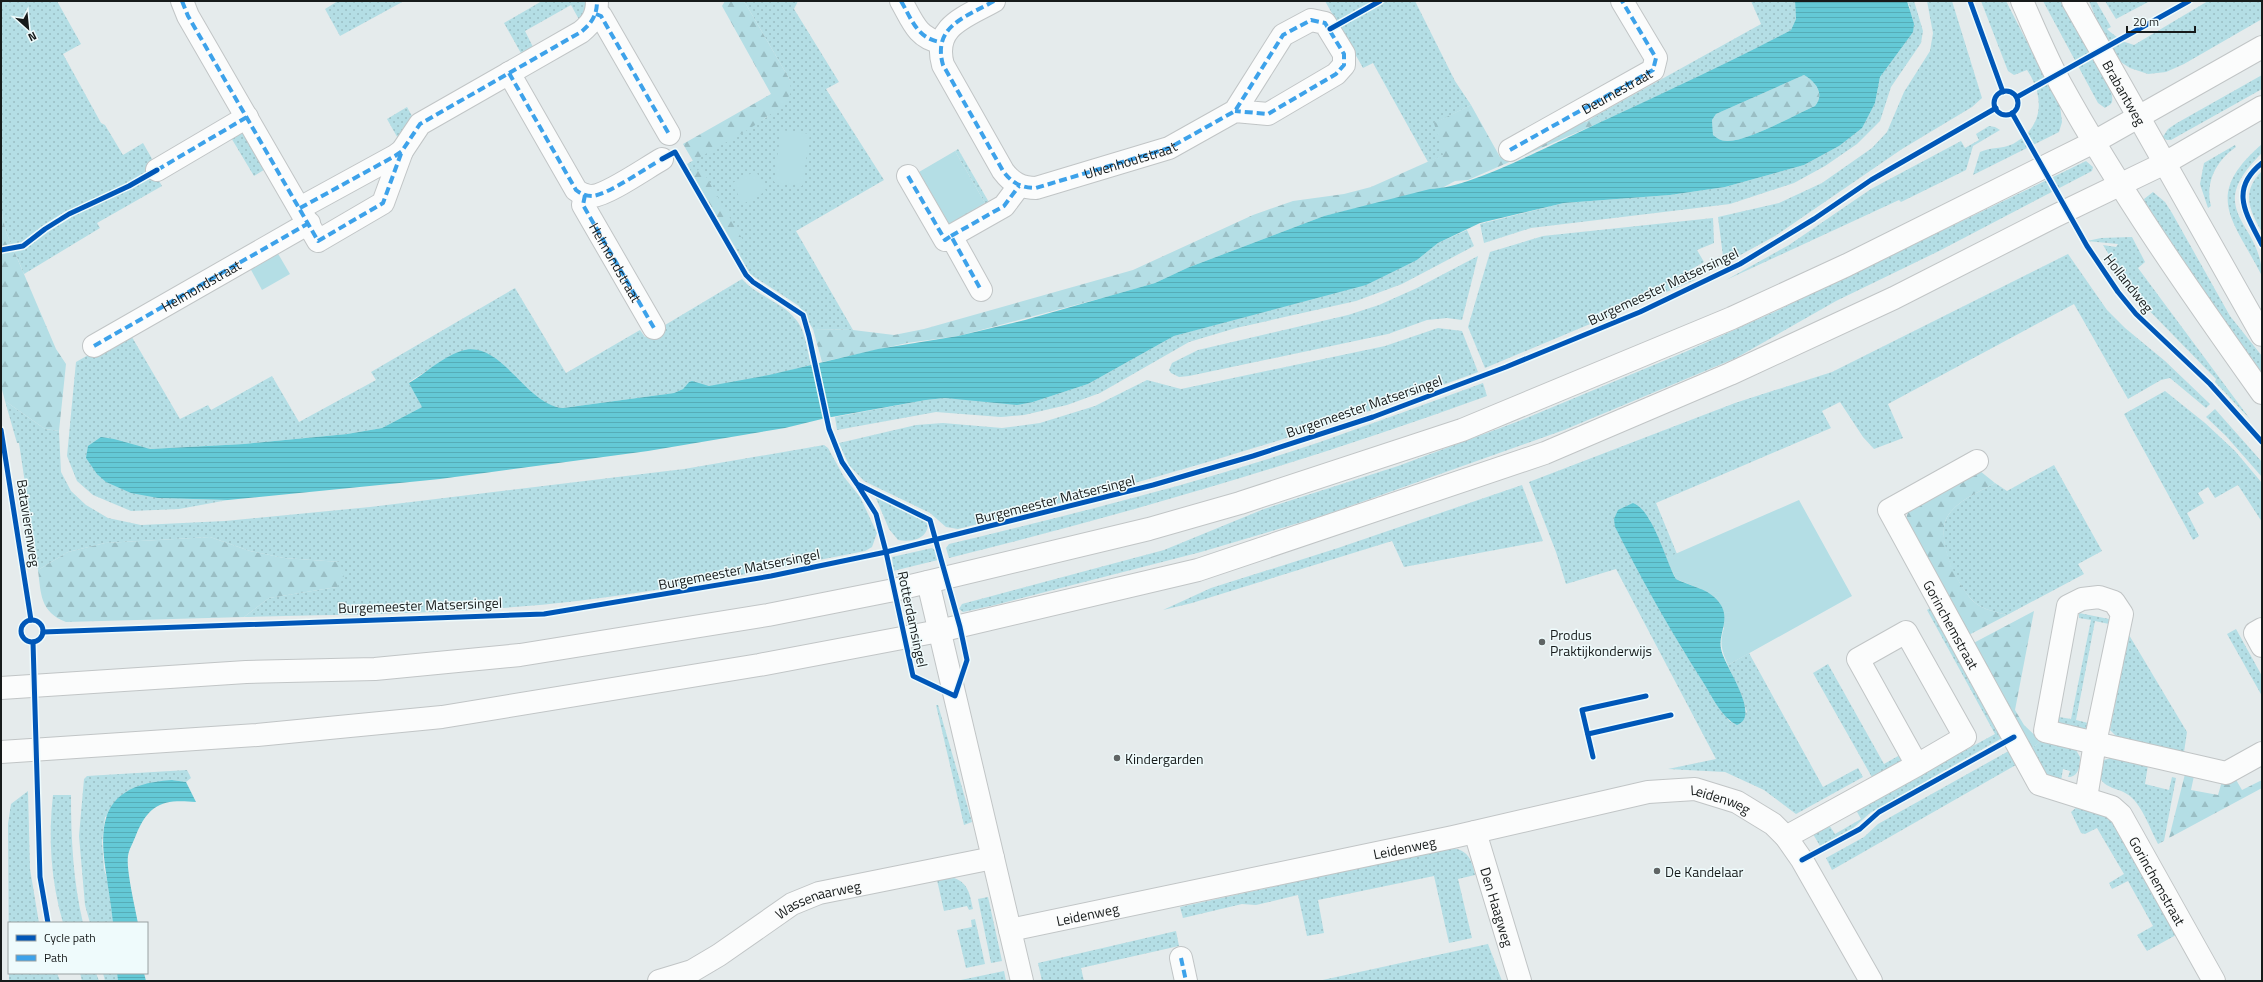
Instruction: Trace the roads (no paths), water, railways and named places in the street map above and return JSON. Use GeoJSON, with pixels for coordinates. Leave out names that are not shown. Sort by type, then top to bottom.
{"type":"FeatureCollection","features":[{"type":"Feature","properties":{"kind":"street","name":"Helmondstraat"},"geometry":{"type":"LineString","coordinates":[[182,1],[318,240],[383,203],[402,151],[420,124],[581,32],[591,24],[597,8]]}},
{"type":"Feature","properties":{"kind":"street"},"geometry":{"type":"LineString","coordinates":[[901,1],[921,34],[930,40],[940,42]]}},
{"type":"Feature","properties":{"kind":"street"},"geometry":{"type":"LineString","coordinates":[[908,176],[945,240],[1004,206],[1018,186],[1008,178],[942,65],[939,54],[940,42],[949,28],[994,1]]}},
{"type":"Feature","properties":{"kind":"street","name":"Deurnestraat"},"geometry":{"type":"LineString","coordinates":[[1510,150],[1653,70],[1656,58],[1622,1]]}},
{"type":"Feature","properties":{"kind":"street"},"geometry":{"type":"LineString","coordinates":[[2022,1],[2059,82],[2119,185],[2196,300],[2262,393]]}},
{"type":"Feature","properties":{"kind":"street","name":"Brabantweg"},"geometry":{"type":"LineString","coordinates":[[2073,1],[2165,163]]}},
{"type":"Feature","properties":{"kind":"street","name":"Helmondstraat"},"geometry":{"type":"LineString","coordinates":[[597,8],[669,134]]}},
{"type":"Feature","properties":{"kind":"street","name":"Ulvenhoutstraat"},"geometry":{"type":"LineString","coordinates":[[1018,186],[1036,188],[1169,148],[1235,111],[1283,35],[1311,20],[1325,23],[1344,54],[1344,65],[1336,74],[1268,114],[1235,111]]}},
{"type":"Feature","properties":{"kind":"street"},"geometry":{"type":"LineString","coordinates":[[1,688],[246,672],[375,669],[520,655],[768,615],[928,582],[1149,529],[1240,503],[1462,430],[1739,314],[1848,265],[2094,142],[2262,47]]}},
{"type":"Feature","properties":{"kind":"street"},"geometry":{"type":"LineString","coordinates":[[509,73],[576,190],[585,195],[592,196],[605,192],[662,159]]}},
{"type":"Feature","properties":{"kind":"street"},"geometry":{"type":"LineString","coordinates":[[1,752],[257,735],[442,717],[759,665],[939,631],[1198,570],[1545,453],[1730,374],[1894,298],[2165,163],[2262,107]]}},
{"type":"Feature","properties":{"kind":"street"},"geometry":{"type":"LineString","coordinates":[[157,170],[247,117]]}},
{"type":"Feature","properties":{"kind":"street","name":"Helmondstraat"},"geometry":{"type":"LineString","coordinates":[[94,346],[304,216],[402,151]]}},
{"type":"Feature","properties":{"kind":"street"},"geometry":{"type":"LineString","coordinates":[[2165,163],[2262,335]]}},
{"type":"Feature","properties":{"kind":"street","name":"Helmondstraat"},"geometry":{"type":"LineString","coordinates":[[585,195],[583,205],[654,328]]}},
{"type":"Feature","properties":{"kind":"street"},"geometry":{"type":"LineString","coordinates":[[951,236],[981,290]]}},
{"type":"Feature","properties":{"kind":"street","name":"Gorinchemstraat"},"geometry":{"type":"LineString","coordinates":[[1977,461],[1889,510],[2039,784],[2112,807],[2121,815],[2214,981]]}},
{"type":"Feature","properties":{"kind":"street","name":"Rotterdamsingel"},"geometry":{"type":"LineString","coordinates":[[928,582],[1022,981]]}},
{"type":"Feature","properties":{"kind":"street"},"geometry":{"type":"LineString","coordinates":[[2086,798],[2095,743],[2122,614],[2114,602],[2099,597],[2082,598],[2068,606],[2045,731],[2095,743],[2226,773],[2262,753]]}},
{"type":"Feature","properties":{"kind":"street"},"geometry":{"type":"LineString","coordinates":[[2262,629],[2255,633],[2262,646]]}},
{"type":"Feature","properties":{"kind":"street"},"geometry":{"type":"LineString","coordinates":[[1786,838],[1917,765],[1965,738],[1906,632],[1858,658],[1917,765]]}},
{"type":"Feature","properties":{"kind":"street","name":"Leidenweg"},"geometry":{"type":"LineString","coordinates":[[1010,930],[1475,832],[1648,792],[1695,789],[1737,802],[1773,824],[1786,838],[1802,860],[1871,981]]}},
{"type":"Feature","properties":{"kind":"street","name":"Den Haagweg"},"geometry":{"type":"LineString","coordinates":[[1475,832],[1520,981]]}},
{"type":"Feature","properties":{"kind":"street","name":"Wassenaarweg"},"geometry":{"type":"LineString","coordinates":[[659,981],[692,971],[719,955],[792,904],[819,893],[993,858]]}},
{"type":"Feature","properties":{"kind":"street"},"geometry":{"type":"LineString","coordinates":[[1181,958],[1186,981]]}},
{"type":"Feature","properties":{"kind":"water"},"geometry":{"type":"Polygon","coordinates":[[[1795,1],[1907,1],[1914,24],[1913,32],[1880,77],[1875,103],[1862,128],[1839,146],[1804,165],[1725,187],[1670,195],[1564,203],[1480,223],[1438,243],[1417,260],[1366,285],[1174,336],[1088,384],[1033,402],[1017,405],[945,398],[926,400],[826,418],[785,428],[648,451],[440,479],[228,500],[158,498],[131,493],[106,482],[97,474],[86,458],[88,446],[101,437],[150,449],[244,444],[347,434],[382,428],[422,407],[409,383],[441,361],[461,351],[475,350],[488,354],[501,363],[537,396],[549,404],[563,408],[674,393],[683,389],[689,382],[692,381],[709,386],[769,375],[878,349],[958,336],[1025,320],[1155,283],[1187,268],[1324,216],[1430,189],[1462,183],[1500,169],[1736,58],[1791,30],[1796,19],[1795,1]],[[1804,75],[1716,114],[1712,120],[1713,135],[1725,141],[1736,140],[1758,133],[1815,106],[1819,97],[1818,89],[1804,75]]]}},
{"type":"Feature","properties":{"kind":"water"},"geometry":{"type":"Polygon","coordinates":[[[1633,503],[1640,507],[1647,515],[1658,536],[1676,579],[1708,592],[1722,607],[1724,613],[1724,623],[1720,644],[1721,649],[1744,701],[1744,720],[1737,725],[1726,717],[1713,700],[1657,606],[1615,527],[1614,519],[1618,510],[1633,503]]]}},
{"type":"Feature","properties":{"kind":"water"},"geometry":{"type":"Polygon","coordinates":[[[172,780],[186,782],[196,802],[175,801],[166,803],[159,805],[146,816],[136,835],[128,856],[129,879],[138,922],[113,922],[106,874],[104,829],[109,811],[121,796],[141,785],[172,780]]]}},
{"type":"Feature","properties":{"kind":"water"},"geometry":{"type":"Polygon","coordinates":[[[117,974],[144,974],[146,981],[118,981],[117,974]]]}},
{"type":"Feature","properties":{"kind":"place","name":"Produs Praktijkonderwijs"},"geometry":{"type":"Point","coordinates":[1542,642]}},
{"type":"Feature","properties":{"kind":"place","name":"Kindergarden"},"geometry":{"type":"Point","coordinates":[1117,758]}},
{"type":"Feature","properties":{"kind":"place","name":"De Kandelaar"},"geometry":{"type":"Point","coordinates":[1657,871]}}]}
